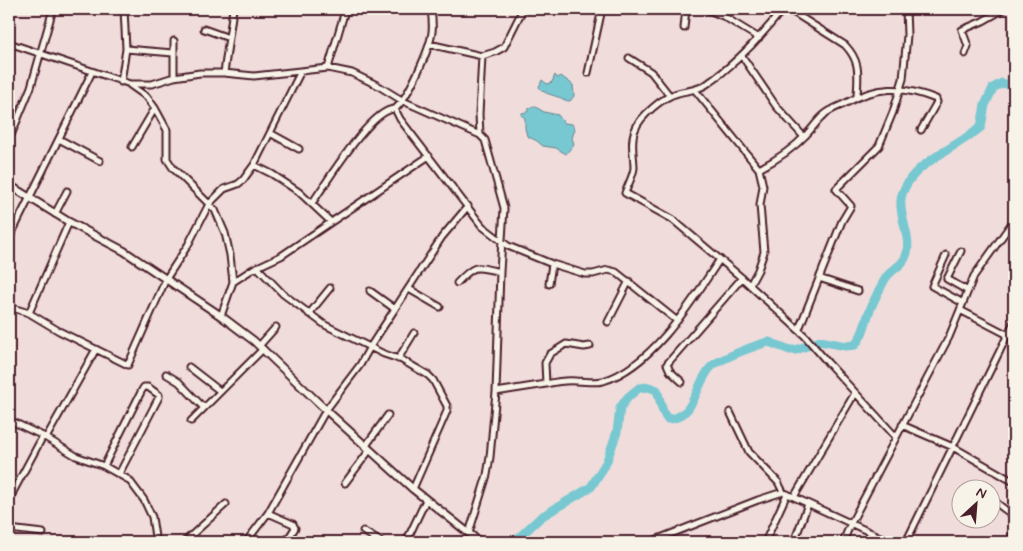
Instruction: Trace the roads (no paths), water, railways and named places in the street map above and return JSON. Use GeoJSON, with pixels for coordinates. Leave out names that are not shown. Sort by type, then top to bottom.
{"type":"FeatureCollection","features":[{"type":"Feature","properties":{"kind":"street"},"geometry":{"type":"LineString","coordinates":[[9,140],[31,87],[53,9]]}},
{"type":"Feature","properties":{"kind":"street"},"geometry":{"type":"LineString","coordinates":[[121,82],[126,49],[124,9]]}},
{"type":"Feature","properties":{"kind":"street"},"geometry":{"type":"LineString","coordinates":[[224,73],[233,9]]}},
{"type":"Feature","properties":{"kind":"street"},"geometry":{"type":"LineString","coordinates":[[328,68],[344,9]]}},
{"type":"Feature","properties":{"kind":"street"},"geometry":{"type":"LineString","coordinates":[[312,203],[350,146],[384,113],[390,109],[395,109],[403,101],[429,44],[432,32],[431,9]]}},
{"type":"Feature","properties":{"kind":"street"},"geometry":{"type":"LineString","coordinates":[[429,44],[482,56],[504,47],[523,9]]}},
{"type":"Feature","properties":{"kind":"street"},"geometry":{"type":"LineString","coordinates":[[588,73],[602,9]]}},
{"type":"Feature","properties":{"kind":"street"},"geometry":{"type":"LineString","coordinates":[[684,28],[686,9]]}},
{"type":"Feature","properties":{"kind":"street"},"geometry":{"type":"LineString","coordinates":[[706,9],[723,16],[758,38]]}},
{"type":"Feature","properties":{"kind":"street"},"geometry":{"type":"LineString","coordinates":[[783,9],[742,56],[705,85],[695,90],[670,96],[643,118],[635,128],[633,136],[634,170],[625,193],[672,219],[799,329],[854,393],[896,437]]}},
{"type":"Feature","properties":{"kind":"street"},"geometry":{"type":"LineString","coordinates":[[788,9],[845,45],[851,52],[858,65],[857,96]]}},
{"type":"Feature","properties":{"kind":"street"},"geometry":{"type":"LineString","coordinates":[[799,329],[842,221],[851,206],[836,189],[880,146],[893,112],[903,79],[906,9]]}},
{"type":"Feature","properties":{"kind":"street"},"geometry":{"type":"LineString","coordinates":[[965,54],[968,46],[962,30],[1004,9]]}},
{"type":"Feature","properties":{"kind":"street"},"geometry":{"type":"LineString","coordinates":[[204,28],[229,38]]}},
{"type":"Feature","properties":{"kind":"street"},"geometry":{"type":"LineString","coordinates":[[174,41],[174,77]]}},
{"type":"Feature","properties":{"kind":"street"},"geometry":{"type":"LineString","coordinates":[[9,43],[130,84],[152,84],[174,77],[200,73],[254,76],[328,68],[352,73],[376,84],[403,101],[480,135],[485,140],[504,208],[496,392],[490,457],[487,475],[469,533]]}},
{"type":"Feature","properties":{"kind":"street"},"geometry":{"type":"LineString","coordinates":[[126,49],[173,52]]}},
{"type":"Feature","properties":{"kind":"street"},"geometry":{"type":"LineString","coordinates":[[480,135],[479,114],[482,56]]}},
{"type":"Feature","properties":{"kind":"street"},"geometry":{"type":"LineString","coordinates":[[742,56],[776,106],[804,137]]}},
{"type":"Feature","properties":{"kind":"street"},"geometry":{"type":"LineString","coordinates":[[629,58],[650,72],[670,96]]}},
{"type":"Feature","properties":{"kind":"street"},"geometry":{"type":"LineString","coordinates":[[9,307],[29,313],[59,331],[128,364],[166,279],[188,245],[209,204],[224,189],[243,180],[254,165],[301,71]]}},
{"type":"Feature","properties":{"kind":"street"},"geometry":{"type":"LineString","coordinates":[[9,239],[92,72]]}},
{"type":"Feature","properties":{"kind":"street"},"geometry":{"type":"LineString","coordinates":[[130,84],[147,98],[167,130],[167,159],[173,168],[218,214],[225,233],[233,282],[221,316]]}},
{"type":"Feature","properties":{"kind":"street"},"geometry":{"type":"LineString","coordinates":[[759,169],[781,157],[804,137],[824,114],[857,96],[878,90],[900,89],[919,92],[936,99],[921,130]]}},
{"type":"Feature","properties":{"kind":"street"},"geometry":{"type":"LineString","coordinates":[[695,90],[759,169],[763,186],[760,206],[764,252],[758,270],[750,285]]}},
{"type":"Feature","properties":{"kind":"street"},"geometry":{"type":"LineString","coordinates":[[132,147],[154,108]]}},
{"type":"Feature","properties":{"kind":"street"},"geometry":{"type":"LineString","coordinates":[[395,109],[400,120],[482,226],[508,246],[552,264],[585,274],[612,270],[629,281],[676,320]]}},
{"type":"Feature","properties":{"kind":"street"},"geometry":{"type":"LineString","coordinates":[[270,133],[299,150]]}},
{"type":"Feature","properties":{"kind":"street"},"geometry":{"type":"LineString","coordinates":[[59,140],[100,161]]}},
{"type":"Feature","properties":{"kind":"street"},"geometry":{"type":"LineString","coordinates":[[233,282],[257,267],[281,256],[429,156]]}},
{"type":"Feature","properties":{"kind":"street"},"geometry":{"type":"LineString","coordinates":[[254,165],[293,187],[331,222]]}},
{"type":"Feature","properties":{"kind":"street"},"geometry":{"type":"LineString","coordinates":[[9,185],[55,214],[124,251],[221,316],[261,347],[367,449],[426,500],[480,542]]}},
{"type":"Feature","properties":{"kind":"street"},"geometry":{"type":"LineString","coordinates":[[55,214],[67,191]]}},
{"type":"Feature","properties":{"kind":"street"},"geometry":{"type":"LineString","coordinates":[[246,542],[268,513],[326,410],[360,365],[442,237],[468,206]]}},
{"type":"Feature","properties":{"kind":"street"},"geometry":{"type":"LineString","coordinates":[[843,542],[850,525],[949,337],[974,276],[1014,220]]}},
{"type":"Feature","properties":{"kind":"street"},"geometry":{"type":"LineString","coordinates":[[29,313],[69,222]]}},
{"type":"Feature","properties":{"kind":"street"},"geometry":{"type":"LineString","coordinates":[[961,251],[947,279],[968,291]]}},
{"type":"Feature","properties":{"kind":"street"},"geometry":{"type":"LineString","coordinates":[[946,255],[932,286],[963,303]]}},
{"type":"Feature","properties":{"kind":"street"},"geometry":{"type":"LineString","coordinates":[[496,392],[575,380],[601,381],[619,375],[643,359],[689,307],[720,259]]}},
{"type":"Feature","properties":{"kind":"street"},"geometry":{"type":"LineString","coordinates":[[549,284],[552,264]]}},
{"type":"Feature","properties":{"kind":"street"},"geometry":{"type":"LineString","coordinates":[[257,267],[272,284],[325,325],[428,375],[438,389],[448,408],[413,489]]}},
{"type":"Feature","properties":{"kind":"street"},"geometry":{"type":"LineString","coordinates":[[457,283],[475,267],[500,272]]}},
{"type":"Feature","properties":{"kind":"street"},"geometry":{"type":"LineString","coordinates":[[682,382],[670,372],[667,364],[742,278]]}},
{"type":"Feature","properties":{"kind":"street"},"geometry":{"type":"LineString","coordinates":[[819,278],[858,292]]}},
{"type":"Feature","properties":{"kind":"street"},"geometry":{"type":"LineString","coordinates":[[608,322],[629,281]]}},
{"type":"Feature","properties":{"kind":"street"},"geometry":{"type":"LineString","coordinates":[[309,314],[330,288]]}},
{"type":"Feature","properties":{"kind":"street"},"geometry":{"type":"LineString","coordinates":[[409,289],[440,307]]}},
{"type":"Feature","properties":{"kind":"street"},"geometry":{"type":"LineString","coordinates":[[370,291],[395,309]]}},
{"type":"Feature","properties":{"kind":"street"},"geometry":{"type":"LineString","coordinates":[[960,310],[1014,338]]}},
{"type":"Feature","properties":{"kind":"street"},"geometry":{"type":"LineString","coordinates":[[906,542],[1014,322]]}},
{"type":"Feature","properties":{"kind":"street"},"geometry":{"type":"LineString","coordinates":[[191,421],[261,347],[276,327]]}},
{"type":"Feature","properties":{"kind":"street"},"geometry":{"type":"LineString","coordinates":[[398,359],[414,333]]}},
{"type":"Feature","properties":{"kind":"street"},"geometry":{"type":"LineString","coordinates":[[546,384],[545,363],[550,354],[566,344],[590,346]]}},
{"type":"Feature","properties":{"kind":"street"},"geometry":{"type":"LineString","coordinates":[[9,503],[14,490],[96,349]]}},
{"type":"Feature","properties":{"kind":"street"},"geometry":{"type":"LineString","coordinates":[[189,367],[220,391]]}},
{"type":"Feature","properties":{"kind":"street"},"geometry":{"type":"LineString","coordinates":[[166,374],[179,382],[203,407]]}},
{"type":"Feature","properties":{"kind":"street"},"geometry":{"type":"LineString","coordinates":[[104,466],[142,390],[148,386],[159,397],[119,474]]}},
{"type":"Feature","properties":{"kind":"street"},"geometry":{"type":"LineString","coordinates":[[794,497],[854,393]]}},
{"type":"Feature","properties":{"kind":"street"},"geometry":{"type":"LineString","coordinates":[[730,412],[750,452],[778,482],[785,494]]}},
{"type":"Feature","properties":{"kind":"street"},"geometry":{"type":"LineString","coordinates":[[345,483],[388,415]]}},
{"type":"Feature","properties":{"kind":"street"},"geometry":{"type":"LineString","coordinates":[[9,420],[45,437],[76,456],[104,466],[128,480],[144,500],[152,517],[155,541]]}},
{"type":"Feature","properties":{"kind":"street"},"geometry":{"type":"LineString","coordinates":[[902,425],[953,448],[1014,482]]}},
{"type":"Feature","properties":{"kind":"street"},"geometry":{"type":"LineString","coordinates":[[764,542],[785,494]]}},
{"type":"Feature","properties":{"kind":"street"},"geometry":{"type":"LineString","coordinates":[[650,542],[758,500],[785,494],[891,542]]}},
{"type":"Feature","properties":{"kind":"street"},"geometry":{"type":"LineString","coordinates":[[406,542],[426,500]]}},
{"type":"Feature","properties":{"kind":"street"},"geometry":{"type":"LineString","coordinates":[[184,542],[226,504]]}},
{"type":"Feature","properties":{"kind":"street"},"geometry":{"type":"LineString","coordinates":[[794,542],[808,504]]}},
{"type":"Feature","properties":{"kind":"street"},"geometry":{"type":"LineString","coordinates":[[1000,504],[1006,511],[1014,515]]}},
{"type":"Feature","properties":{"kind":"street"},"geometry":{"type":"LineString","coordinates":[[268,513],[293,524],[295,528],[286,542]]}},
{"type":"Feature","properties":{"kind":"street"},"geometry":{"type":"LineString","coordinates":[[9,529],[42,533]]}},
{"type":"Feature","properties":{"kind":"street"},"geometry":{"type":"LineString","coordinates":[[363,531],[381,542]]}},
{"type":"Feature","properties":{"kind":"street"},"geometry":{"type":"LineString","coordinates":[[1010,542],[1014,533]]}},
{"type":"Feature","properties":{"kind":"water"},"geometry":{"type":"Polygon","coordinates":[[[555,75],[557,78],[561,76],[573,85],[574,96],[570,101],[547,94],[539,87],[542,80],[547,84],[552,82],[555,75]]]}},
{"type":"Feature","properties":{"kind":"water"},"geometry":{"type":"Polygon","coordinates":[[[534,106],[544,112],[558,115],[564,123],[572,124],[575,129],[572,138],[574,144],[566,154],[556,148],[543,146],[527,136],[525,118],[521,115],[534,106]]]}},
{"type":"Feature","properties":{"kind":"waterway"},"geometry":{"type":"LineString","coordinates":[[514,542],[541,517],[591,487],[606,463],[617,432],[620,408],[628,397],[639,388],[649,387],[657,390],[667,419],[677,417],[690,406],[706,373],[712,366],[739,352],[769,342],[790,350],[796,350],[820,341],[846,346],[855,345],[885,279],[903,261],[907,253],[908,247],[901,206],[904,189],[908,182],[922,167],[981,127],[985,105],[993,88],[1002,83],[1014,86]]}}]}
